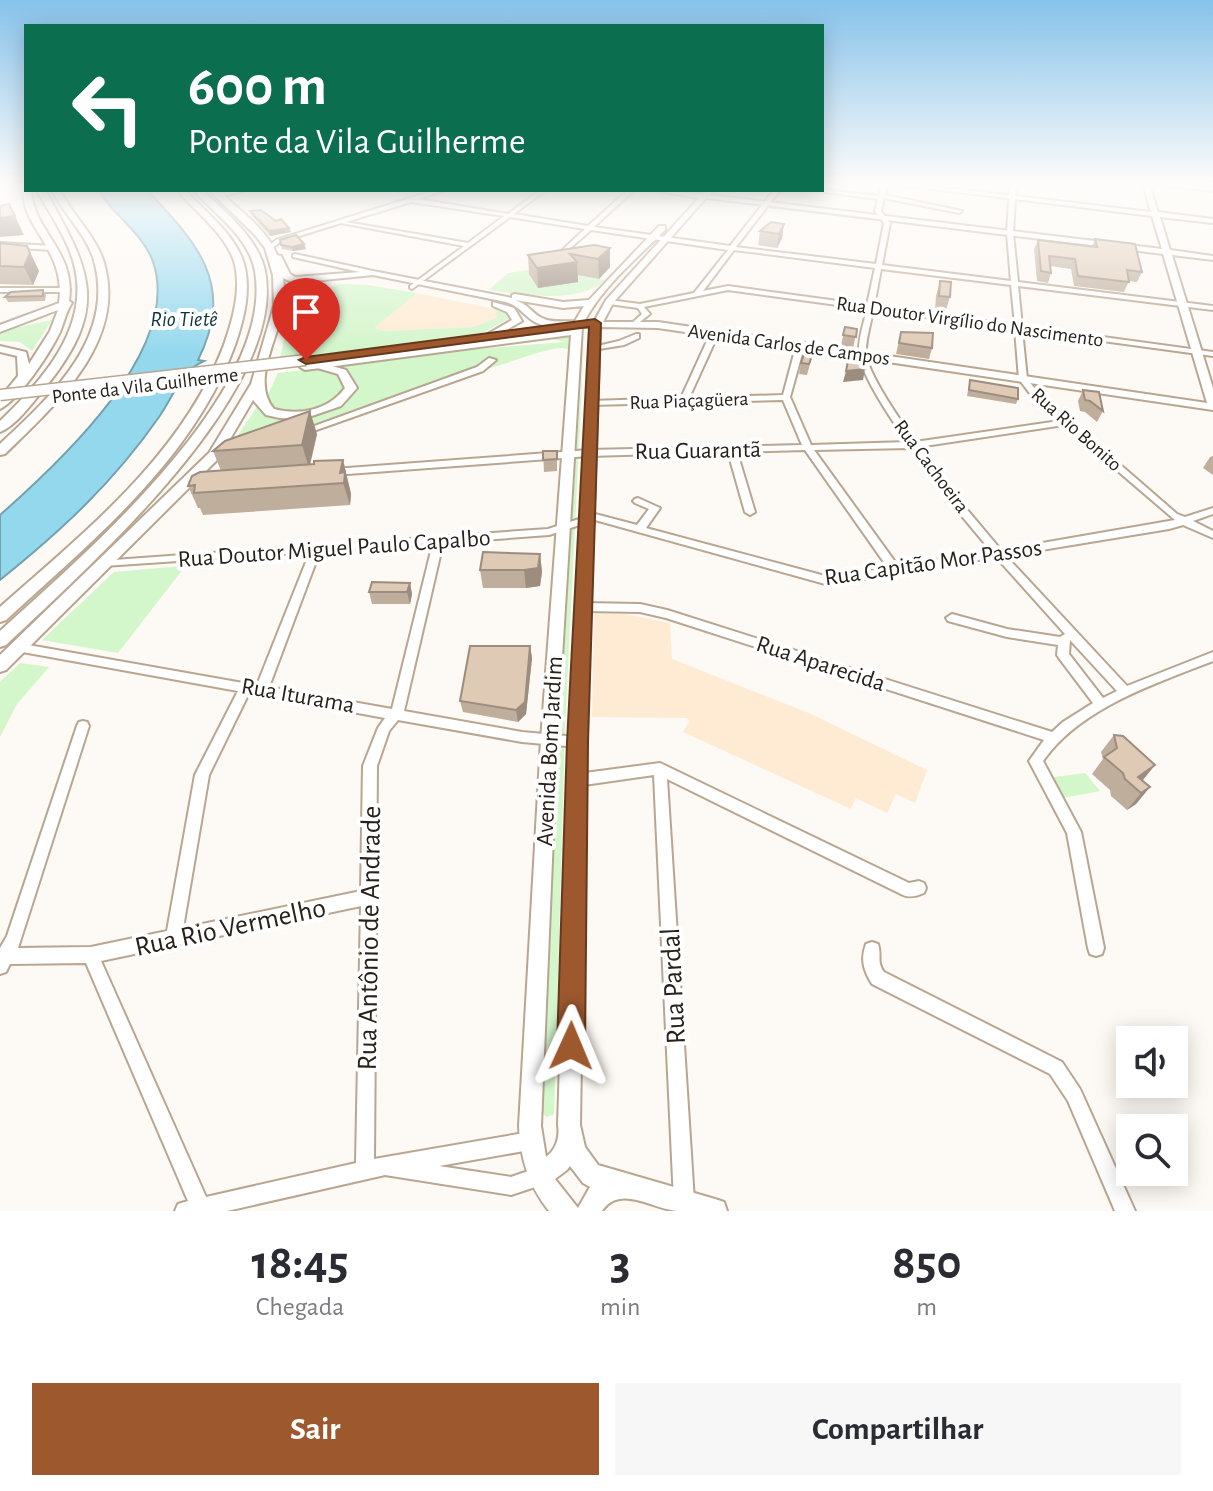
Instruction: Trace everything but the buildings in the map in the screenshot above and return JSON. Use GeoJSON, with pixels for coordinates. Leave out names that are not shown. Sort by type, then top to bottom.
{"type":"FeatureCollection","features":[{"type":"Feature","properties":{"kind":"highway"},"geometry":{"type":"LineString","coordinates":[[0,403],[24,376],[57,328],[67,303],[65,271],[48,241]]}},
{"type":"Feature","properties":{"kind":"highway"},"geometry":{"type":"LineString","coordinates":[[62,241],[71,245]]}},
{"type":"Feature","properties":{"kind":"highway"},"geometry":{"type":"LineString","coordinates":[[0,428],[50,372],[72,339],[82,314],[83,290],[69,241]]}},
{"type":"Feature","properties":{"kind":"highway"},"geometry":{"type":"LineString","coordinates":[[0,451],[71,376],[89,351],[105,301],[100,262],[87,241]]}},
{"type":"Feature","properties":{"kind":"highway"},"geometry":{"type":"LineString","coordinates":[[0,616],[139,486],[205,394],[232,338],[242,293],[238,260],[226,241]]}},
{"type":"Feature","properties":{"kind":"highway"},"geometry":{"type":"LineString","coordinates":[[0,641],[155,492],[194,445],[233,380],[257,329],[262,303],[261,273],[252,249],[245,241]]}},
{"type":"Feature","properties":{"kind":"highway"},"geometry":{"type":"LineString","coordinates":[[0,665],[151,518],[193,484],[239,419],[257,384],[279,306],[278,275],[270,252],[262,241]]}},
{"type":"Feature","properties":{"kind":"highway"},"geometry":{"type":"LineString","coordinates":[[0,329],[67,303]]}},
{"type":"Feature","properties":{"kind":"highway"},"geometry":{"type":"LineString","coordinates":[[0,349],[22,354],[24,376]]}},
{"type":"Feature","properties":{"kind":"highway"},"geometry":{"type":"LineString","coordinates":[[257,384],[262,406],[270,412],[294,415],[322,410],[343,400],[351,388],[342,372],[309,364]]}},
{"type":"Feature","properties":{"kind":"highway"},"geometry":{"type":"LineString","coordinates":[[151,518],[214,429],[235,393],[233,380]]}},
{"type":"Feature","properties":{"kind":"main road"},"geometry":{"type":"LineString","coordinates":[[577,328],[594,302],[651,241]]}},
{"type":"Feature","properties":{"kind":"main road"},"geometry":{"type":"LineString","coordinates":[[594,326],[609,302],[664,241]]}},
{"type":"Feature","properties":{"kind":"main road"},"geometry":{"type":"LineString","coordinates":[[1069,241],[1213,258]]}},
{"type":"Feature","properties":{"kind":"main road"},"geometry":{"type":"LineString","coordinates":[[1163,241],[1213,406]]}},
{"type":"Feature","properties":{"kind":"main road","name":"Avenida Carlos de Campos"},"geometry":{"type":"LineString","coordinates":[[270,252],[278,258],[286,276],[292,279],[373,273],[497,304],[514,313],[516,323],[486,341]]}},
{"type":"Feature","properties":{"kind":"main road","name":"Avenida Carlos de Campos"},"geometry":{"type":"LineString","coordinates":[[279,306],[301,288],[345,277],[416,284],[519,303],[543,322],[577,328],[636,323],[1213,417]]}},
{"type":"Feature","properties":{"kind":"main road"},"geometry":{"type":"LineString","coordinates":[[487,295],[563,305],[594,302]]}},
{"type":"Feature","properties":{"kind":"main road","name":"Ponte da Vila Guilherme"},"geometry":{"type":"LineString","coordinates":[[486,341],[565,325]]}},
{"type":"Feature","properties":{"kind":"main road","name":"Avenida Carlos de Campos"},"geometry":{"type":"LineString","coordinates":[[594,326],[798,354],[1023,379],[1213,406]]}},
{"type":"Feature","properties":{"kind":"main road","name":"Avenida Bom Jardim"},"geometry":{"type":"LineString","coordinates":[[571,1138],[578,742],[594,326]]}},
{"type":"Feature","properties":{"kind":"main road","name":"Ponte da Vila Guilherme"},"geometry":{"type":"LineString","coordinates":[[0,403],[577,328]]}},
{"type":"Feature","properties":{"kind":"main road","name":"Avenida Bom Jardim"},"geometry":{"type":"LineString","coordinates":[[540,1176],[530,1141],[549,740],[577,328]]}},
{"type":"Feature","properties":{"kind":"main road"},"geometry":{"type":"LineString","coordinates":[[486,341],[555,342],[576,348]]}},
{"type":"Feature","properties":{"kind":"main road","name":"Ponte da Vila Guilherme"},"geometry":{"type":"LineString","coordinates":[[0,395],[309,364]]}},
{"type":"Feature","properties":{"kind":"main road"},"geometry":{"type":"LineString","coordinates":[[571,1138],[584,1169],[715,1211]]}},
{"type":"Feature","properties":{"kind":"main road"},"geometry":{"type":"LineString","coordinates":[[567,1211],[554,1200],[540,1176],[559,1162],[571,1138]]}},
{"type":"Feature","properties":{"kind":"main road"},"geometry":{"type":"LineString","coordinates":[[589,1211],[596,1195],[605,1188],[627,1185]]}},
{"type":"Feature","properties":{"kind":"street"},"geometry":{"type":"LineString","coordinates":[[0,244],[30,241]]}},
{"type":"Feature","properties":{"kind":"street"},"geometry":{"type":"LineString","coordinates":[[270,252],[280,241]]}},
{"type":"Feature","properties":{"kind":"street"},"geometry":{"type":"LineString","coordinates":[[445,241],[470,245]]}},
{"type":"Feature","properties":{"kind":"street"},"geometry":{"type":"LineString","coordinates":[[416,284],[476,241]]}},
{"type":"Feature","properties":{"kind":"street"},"geometry":{"type":"LineString","coordinates":[[559,256],[576,241]]}},
{"type":"Feature","properties":{"kind":"street"},"geometry":{"type":"LineString","coordinates":[[668,241],[1213,308]]}},
{"type":"Feature","properties":{"kind":"street"},"geometry":{"type":"LineString","coordinates":[[697,294],[739,241]]}},
{"type":"Feature","properties":{"kind":"street"},"geometry":{"type":"LineString","coordinates":[[863,359],[884,241]]}},
{"type":"Feature","properties":{"kind":"street","name":"Rua Rio Bonito"},"geometry":{"type":"LineString","coordinates":[[1011,241],[1023,379],[1067,422],[1185,522],[1213,535]]}},
{"type":"Feature","properties":{"kind":"street"},"geometry":{"type":"LineString","coordinates":[[0,244],[53,248]]}},
{"type":"Feature","properties":{"kind":"street","name":"Avenida Carlos de Campos"},"geometry":{"type":"LineString","coordinates":[[295,256],[373,273]]}},
{"type":"Feature","properties":{"kind":"street"},"geometry":{"type":"LineString","coordinates":[[330,276],[341,265]]}},
{"type":"Feature","properties":{"kind":"street","name":"Rua Doutor Virgílio do Nascimento"},"geometry":{"type":"LineString","coordinates":[[705,284],[1213,354]]}},
{"type":"Feature","properties":{"kind":"street","name":"Rua Doutor Virgílio do Nascimento"},"geometry":{"type":"LineString","coordinates":[[609,302],[640,306],[728,288]]}},
{"type":"Feature","properties":{"kind":"street"},"geometry":{"type":"LineString","coordinates":[[0,290],[67,290]]}},
{"type":"Feature","properties":{"kind":"street"},"geometry":{"type":"LineString","coordinates":[[0,299],[12,290]]}},
{"type":"Feature","properties":{"kind":"street"},"geometry":{"type":"LineString","coordinates":[[636,323],[646,314],[640,306]]}},
{"type":"Feature","properties":{"kind":"street"},"geometry":{"type":"LineString","coordinates":[[593,348],[621,343],[636,336]]}},
{"type":"Feature","properties":{"kind":"street"},"geometry":{"type":"LineString","coordinates":[[684,400],[711,341]]}},
{"type":"Feature","properties":{"kind":"street"},"geometry":{"type":"LineString","coordinates":[[798,354],[786,397],[808,448],[896,571]]}},
{"type":"Feature","properties":{"kind":"street","name":"Rua Cachoeira"},"geometry":{"type":"LineString","coordinates":[[863,359],[911,445],[1066,636],[1126,693]]}},
{"type":"Feature","properties":{"kind":"street"},"geometry":{"type":"LineString","coordinates":[[290,437],[480,369],[492,360]]}},
{"type":"Feature","properties":{"kind":"street","name":"Rua Piaçagüera"},"geometry":{"type":"LineString","coordinates":[[591,403],[786,397]]}},
{"type":"Feature","properties":{"kind":"street","name":"Rua Guarantã"},"geometry":{"type":"LineString","coordinates":[[326,473],[589,453],[911,445],[1067,422]]}},
{"type":"Feature","properties":{"kind":"street"},"geometry":{"type":"LineString","coordinates":[[732,450],[750,512]]}},
{"type":"Feature","properties":{"kind":"street"},"geometry":{"type":"LineString","coordinates":[[203,466],[227,459]]}},
{"type":"Feature","properties":{"kind":"street"},"geometry":{"type":"LineString","coordinates":[[638,501],[655,508],[640,529]]}},
{"type":"Feature","properties":{"kind":"street","name":"Rua Capitão Mor Passos"},"geometry":{"type":"LineString","coordinates":[[586,518],[640,529],[822,581],[1185,522],[1213,511]]}},
{"type":"Feature","properties":{"kind":"street"},"geometry":{"type":"LineString","coordinates":[[563,527],[586,518]]}},
{"type":"Feature","properties":{"kind":"street","name":"Rua Doutor Miguel Paulo Capalbo"},"geometry":{"type":"LineString","coordinates":[[104,563],[549,532],[563,527]]}},
{"type":"Feature","properties":{"kind":"street","name":"Rua Antônio de Andrade"},"geometry":{"type":"LineString","coordinates":[[372,1169],[370,766],[384,728],[397,713],[439,539]]}},
{"type":"Feature","properties":{"kind":"street"},"geometry":{"type":"LineString","coordinates":[[174,938],[202,775],[255,688],[316,549]]}},
{"type":"Feature","properties":{"kind":"street","name":"Rua Aparecida"},"geometry":{"type":"LineString","coordinates":[[583,607],[640,608],[667,614],[1055,738]]}},
{"type":"Feature","properties":{"kind":"street"},"geometry":{"type":"LineString","coordinates":[[952,618],[992,630],[1066,636],[1063,655],[1100,703]]}},
{"type":"Feature","properties":{"kind":"street","name":"Rua Iturama"},"geometry":{"type":"LineString","coordinates":[[17,647],[549,740],[578,742]]}},
{"type":"Feature","properties":{"kind":"street"},"geometry":{"type":"LineString","coordinates":[[1096,948],[1074,832],[1036,766],[1039,755],[1055,738],[1100,703],[1213,656]]}},
{"type":"Feature","properties":{"kind":"street"},"geometry":{"type":"LineString","coordinates":[[2,960],[83,726]]}},
{"type":"Feature","properties":{"kind":"street"},"geometry":{"type":"LineString","coordinates":[[577,780],[660,769],[905,889],[919,888]]}},
{"type":"Feature","properties":{"kind":"street","name":"Rua Pardal"},"geometry":{"type":"LineString","coordinates":[[660,769],[684,1202]]}},
{"type":"Feature","properties":{"kind":"street","name":"Rua Rio Vermelho"},"geometry":{"type":"LineString","coordinates":[[2,960],[91,955],[369,897]]}},
{"type":"Feature","properties":{"kind":"street"},"geometry":{"type":"LineString","coordinates":[[872,950],[871,967],[878,978],[1049,1063],[1062,1075],[1125,1211]]}},
{"type":"Feature","properties":{"kind":"street"},"geometry":{"type":"LineString","coordinates":[[91,955],[193,1209],[372,1169],[530,1141]]}},
{"type":"Feature","properties":{"kind":"street"},"geometry":{"type":"LineString","coordinates":[[372,1169],[511,1186],[540,1176]]}},
{"type":"Feature","properties":{"kind":"shaded area"},"geometry":{"type":"Polygon","coordinates":[[[417,293],[495,309],[497,318],[471,327],[385,331],[373,328],[417,293]]]}},
{"type":"Feature","properties":{"kind":"shaded area"},"geometry":{"type":"Polygon","coordinates":[[[594,614],[624,614],[670,623],[672,659],[811,714],[927,770],[915,803],[896,794],[887,813],[856,798],[851,809],[683,732],[689,722],[687,718],[592,717],[594,614]]]}},
{"type":"Feature","properties":{"kind":"green space"},"geometry":{"type":"Polygon","coordinates":[[[569,264],[577,275],[605,280],[595,288],[566,295],[489,290],[508,273],[569,264]]]}},
{"type":"Feature","properties":{"kind":"green space"},"geometry":{"type":"Polygon","coordinates":[[[339,284],[417,293],[374,328],[385,331],[472,327],[497,318],[495,309],[506,313],[508,319],[477,336],[280,360],[291,300],[339,284]]]}},
{"type":"Feature","properties":{"kind":"green space"},"geometry":{"type":"Polygon","coordinates":[[[52,320],[32,351],[20,342],[0,341],[0,331],[52,320]]]}},
{"type":"Feature","properties":{"kind":"green space"},"geometry":{"type":"Polygon","coordinates":[[[569,337],[570,350],[552,349],[481,369],[235,453],[227,451],[257,407],[261,410],[278,373],[464,350],[566,342],[552,339],[569,337]]]}},
{"type":"Feature","properties":{"kind":"green space"},"geometry":{"type":"Polygon","coordinates":[[[584,341],[565,729],[554,1114],[547,1117],[542,1113],[557,740],[584,341]]]}},
{"type":"Feature","properties":{"kind":"green space"},"geometry":{"type":"Polygon","coordinates":[[[182,566],[183,569],[118,653],[42,640],[114,572],[182,566]]]}},
{"type":"Feature","properties":{"kind":"green space"},"geometry":{"type":"Polygon","coordinates":[[[20,663],[49,667],[17,704],[0,737],[0,682],[20,663]]]}},
{"type":"Feature","properties":{"kind":"green space"},"geometry":{"type":"Polygon","coordinates":[[[1085,773],[1100,791],[1063,798],[1047,778],[1085,773]]]}},
{"type":"Feature","properties":{"kind":"water","name":"Rio Tietê"},"geometry":{"type":"Polygon","coordinates":[[[190,241],[206,266],[212,287],[213,309],[209,333],[198,360],[204,361],[183,378],[142,441],[105,484],[65,524],[0,580],[0,515],[53,466],[110,402],[133,367],[150,331],[157,296],[153,262],[142,242],[190,241]]]}},
{"type":"Feature","properties":{"kind":"route"},"geometry":{"type":"LineString","coordinates":[[306,360],[595,323],[578,742],[571,1046]]}}]}
